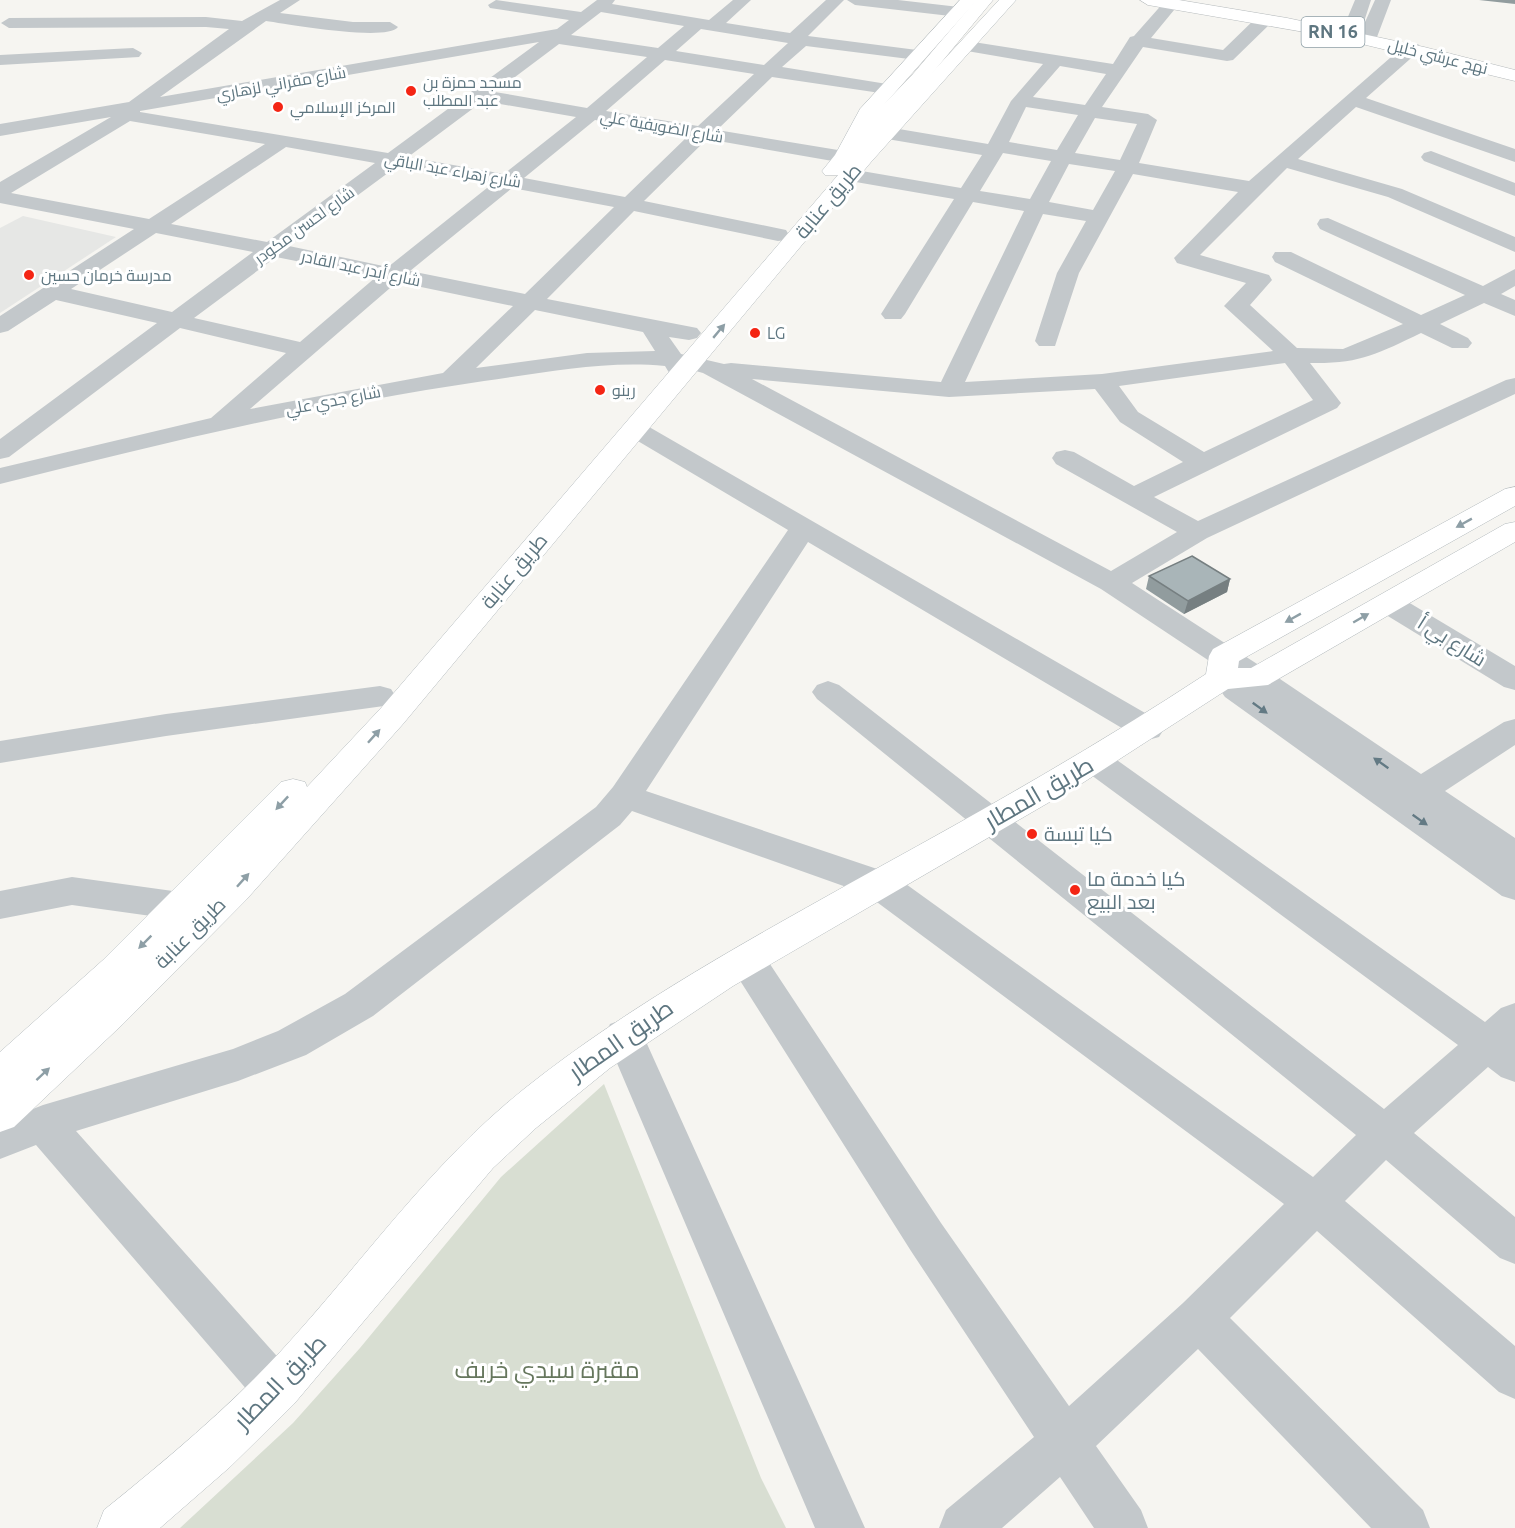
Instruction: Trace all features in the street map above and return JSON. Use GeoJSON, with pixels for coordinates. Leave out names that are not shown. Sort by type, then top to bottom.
{"type":"FeatureCollection","features":[{"type":"Feature","properties":{"kind":"main road","name":"طريق عنابة"},"geometry":{"type":"LineString","coordinates":[[0,1077],[116,971],[246,842],[380,697],[689,359],[985,0]]}},
{"type":"Feature","properties":{"kind":"main road","name":"طريق عنابة"},"geometry":{"type":"LineString","coordinates":[[0,1114],[233,890],[392,716],[635,429],[689,359],[778,235],[877,138],[996,0]]}},
{"type":"Feature","properties":{"kind":"main road"},"geometry":{"type":"LineString","coordinates":[[852,163],[887,133],[1008,0]]}},
{"type":"Feature","properties":{"kind":"main road","name":"نهج عرشي خليل"},"geometry":{"type":"LineString","coordinates":[[1148,0],[1361,33],[1515,76]]}},
{"type":"Feature","properties":{"kind":"main road","name":"نهج عرشي خليل"},"geometry":{"type":"LineString","coordinates":[[1199,0],[1361,33],[1515,69]]}},
{"type":"Feature","properties":{"kind":"main road"},"geometry":{"type":"LineString","coordinates":[[852,163],[867,112],[964,6]]}},
{"type":"Feature","properties":{"kind":"main road","name":"طريق المطار"},"geometry":{"type":"LineString","coordinates":[[122,1528],[238,1427],[276,1389],[359,1296],[462,1173],[504,1131],[624,1035],[747,960],[992,821],[1148,729],[1234,671],[1515,495]]}},
{"type":"Feature","properties":{"kind":"main road","name":"طريق المطار"},"geometry":{"type":"LineString","coordinates":[[1234,671],[1389,603],[1515,530]]}},
{"type":"Feature","properties":{"kind":"street"},"geometry":{"type":"LineString","coordinates":[[0,191],[130,111],[245,26],[292,0]]}},
{"type":"Feature","properties":{"kind":"street"},"geometry":{"type":"LineString","coordinates":[[505,0],[496,5],[597,8],[798,40],[917,55]]}},
{"type":"Feature","properties":{"kind":"street"},"geometry":{"type":"LineString","coordinates":[[220,422],[393,274],[511,180],[660,54],[742,0]]}},
{"type":"Feature","properties":{"kind":"street"},"geometry":{"type":"LineString","coordinates":[[451,378],[532,303],[836,0]]}},
{"type":"Feature","properties":{"kind":"street"},"geometry":{"type":"LineString","coordinates":[[855,0],[964,6]]}},
{"type":"Feature","properties":{"kind":"street"},"geometry":{"type":"LineString","coordinates":[[1361,33],[1362,0]]}},
{"type":"Feature","properties":{"kind":"street"},"geometry":{"type":"LineString","coordinates":[[1361,33],[1383,0]]}},
{"type":"Feature","properties":{"kind":"street"},"geometry":{"type":"LineString","coordinates":[[949,390],[1036,207],[1063,156],[1115,70],[1136,41],[1172,4]]}},
{"type":"Feature","properties":{"kind":"street"},"geometry":{"type":"LineString","coordinates":[[206,22],[229,5]]}},
{"type":"Feature","properties":{"kind":"street"},"geometry":{"type":"LineString","coordinates":[[53,22],[78,6]]}},
{"type":"Feature","properties":{"kind":"street"},"geometry":{"type":"LineString","coordinates":[[101,23],[126,6]]}},
{"type":"Feature","properties":{"kind":"street"},"geometry":{"type":"LineString","coordinates":[[152,23],[177,6]]}},
{"type":"Feature","properties":{"kind":"street"},"geometry":{"type":"LineString","coordinates":[[0,43],[9,22],[26,8]]}},
{"type":"Feature","properties":{"kind":"street"},"geometry":{"type":"LineString","coordinates":[[378,8],[413,60]]}},
{"type":"Feature","properties":{"kind":"street","name":"شارع لحسن مكودر"},"geometry":{"type":"LineString","coordinates":[[0,451],[597,8]]}},
{"type":"Feature","properties":{"kind":"street"},"geometry":{"type":"LineString","coordinates":[[262,16],[353,27],[390,27]]}},
{"type":"Feature","properties":{"kind":"street"},"geometry":{"type":"LineString","coordinates":[[1136,41],[1227,56],[1265,19]]}},
{"type":"Feature","properties":{"kind":"street"},"geometry":{"type":"LineString","coordinates":[[9,22],[206,22],[245,26]]}},
{"type":"Feature","properties":{"kind":"street"},"geometry":{"type":"LineString","coordinates":[[560,36],[660,54],[887,88]]}},
{"type":"Feature","properties":{"kind":"street","name":"شارع مقراني لزهاري"},"geometry":{"type":"LineString","coordinates":[[0,130],[130,111],[560,36]]}},
{"type":"Feature","properties":{"kind":"street"},"geometry":{"type":"LineString","coordinates":[[967,46],[1115,70]]}},
{"type":"Feature","properties":{"kind":"street"},"geometry":{"type":"LineString","coordinates":[[1134,496],[1328,403],[1294,355],[1266,328],[1236,306],[1261,280],[1185,258],[1253,188],[1356,101],[1412,48]]}},
{"type":"Feature","properties":{"kind":"street"},"geometry":{"type":"LineString","coordinates":[[0,60],[133,52]]}},
{"type":"Feature","properties":{"kind":"street"},"geometry":{"type":"LineString","coordinates":[[893,314],[995,148],[1020,101],[1055,61]]}},
{"type":"Feature","properties":{"kind":"street","name":"شارع الضويفية علي"},"geometry":{"type":"LineString","coordinates":[[480,95],[703,133],[852,163],[967,194],[1099,217]]}},
{"type":"Feature","properties":{"kind":"street"},"geometry":{"type":"LineString","coordinates":[[1020,101],[1148,120],[1127,167],[1068,273],[1047,341]]}},
{"type":"Feature","properties":{"kind":"street"},"geometry":{"type":"LineString","coordinates":[[1356,101],[1447,132],[1509,149]]}},
{"type":"Feature","properties":{"kind":"street","name":"شارع زهراء عبد الباقي"},"geometry":{"type":"LineString","coordinates":[[130,111],[283,141],[511,180],[778,235]]}},
{"type":"Feature","properties":{"kind":"street"},"geometry":{"type":"LineString","coordinates":[[1413,175],[1447,132]]}},
{"type":"Feature","properties":{"kind":"street"},"geometry":{"type":"LineString","coordinates":[[887,133],[1063,156],[1253,188]]}},
{"type":"Feature","properties":{"kind":"street"},"geometry":{"type":"LineString","coordinates":[[0,326],[283,141]]}},
{"type":"Feature","properties":{"kind":"street"},"geometry":{"type":"LineString","coordinates":[[1284,161],[1413,175],[1515,190]]}},
{"type":"Feature","properties":{"kind":"street"},"geometry":{"type":"LineString","coordinates":[[1413,175],[1515,245]]}},
{"type":"Feature","properties":{"kind":"street","name":"شارع أبدر عبد القادر"},"geometry":{"type":"LineString","coordinates":[[0,198],[270,249],[651,327],[689,359]]}},
{"type":"Feature","properties":{"kind":"street"},"geometry":{"type":"LineString","coordinates":[[1328,224],[1515,309]]}},
{"type":"Feature","properties":{"kind":"street"},"geometry":{"type":"LineString","coordinates":[[1283,256],[1460,343]]}},
{"type":"Feature","properties":{"kind":"street"},"geometry":{"type":"LineString","coordinates":[[689,359],[777,376],[949,390],[1102,381],[1294,355],[1344,356],[1366,350],[1422,324],[1486,294],[1515,276]]}},
{"type":"Feature","properties":{"kind":"street"},"geometry":{"type":"LineString","coordinates":[[53,292],[305,350]]}},
{"type":"Feature","properties":{"kind":"street","name":"شارع جدي علي"},"geometry":{"type":"LineString","coordinates":[[0,476],[220,422],[451,378],[597,359],[689,359]]}},
{"type":"Feature","properties":{"kind":"street"},"geometry":{"type":"LineString","coordinates":[[689,359],[1111,583],[1234,671],[1515,886]]}},
{"type":"Feature","properties":{"kind":"street"},"geometry":{"type":"LineString","coordinates":[[689,359],[938,509],[1152,631],[1234,671],[1420,791],[1515,856]]}},
{"type":"Feature","properties":{"kind":"street"},"geometry":{"type":"LineString","coordinates":[[1102,381],[1129,417],[1203,463]]}},
{"type":"Feature","properties":{"kind":"street"},"geometry":{"type":"LineString","coordinates":[[1111,583],[1197,532],[1515,385]]}},
{"type":"Feature","properties":{"kind":"street"},"geometry":{"type":"LineString","coordinates":[[635,429],[1148,729]]}},
{"type":"Feature","properties":{"kind":"street"},"geometry":{"type":"LineString","coordinates":[[1065,459],[1197,532]]}},
{"type":"Feature","properties":{"kind":"street"},"geometry":{"type":"LineString","coordinates":[[0,1141],[44,1123],[238,1064],[292,1043],[359,1005],[608,816],[625,796],[803,528]]}},
{"type":"Feature","properties":{"kind":"street","name":"شارع بي أ"},"geometry":{"type":"LineString","coordinates":[[1389,603],[1515,680]]}},
{"type":"Feature","properties":{"kind":"street"},"geometry":{"type":"LineString","coordinates":[[828,692],[1385,1134],[1515,1244]]}},
{"type":"Feature","properties":{"kind":"street"},"geometry":{"type":"LineString","coordinates":[[0,752],[166,725],[380,697]]}},
{"type":"Feature","properties":{"kind":"street"},"geometry":{"type":"LineString","coordinates":[[1420,791],[1515,730]]}},
{"type":"Feature","properties":{"kind":"street"},"geometry":{"type":"LineString","coordinates":[[963,1528],[1066,1441],[1199,1318],[1385,1134],[1506,1043],[1095,761]]}},
{"type":"Feature","properties":{"kind":"street"},"geometry":{"type":"LineString","coordinates":[[625,796],[879,884],[1316,1203],[1515,1376]]}},
{"type":"Feature","properties":{"kind":"street"},"geometry":{"type":"LineString","coordinates":[[0,904],[72,891],[180,906]]}},
{"type":"Feature","properties":{"kind":"street"},"geometry":{"type":"LineString","coordinates":[[747,960],[926,1237],[1123,1528]]}},
{"type":"Feature","properties":{"kind":"street"},"geometry":{"type":"LineString","coordinates":[[624,1035],[840,1528]]}},
{"type":"Feature","properties":{"kind":"street"},"geometry":{"type":"LineString","coordinates":[[44,1123],[276,1389]]}},
{"type":"Feature","properties":{"kind":"street"},"geometry":{"type":"LineString","coordinates":[[1199,1318],[1405,1528]]}},
{"type":"Feature","properties":{"kind":"shaded area","name":"مدرسة خرمان حسين"},"geometry":{"type":"Polygon","coordinates":[[[23,216],[116,237],[0,313],[0,228],[23,216]]]}},
{"type":"Feature","properties":{"kind":"green space","name":"مقبرة سيدي خريف"},"geometry":{"type":"Polygon","coordinates":[[[604,1084],[761,1478],[786,1528],[180,1528],[293,1423],[360,1348],[501,1177],[604,1084]]]}},
{"type":"Feature","properties":{"kind":"building"},"geometry":{"type":"Polygon","coordinates":[[[1192,556],[1230,579],[1188,601],[1149,576],[1192,556]]]}},
{"type":"Feature","properties":{"kind":"place","name":"مسجد حمزة بن عبد المطلب"},"geometry":{"type":"Point","coordinates":[411,91]}},
{"type":"Feature","properties":{"kind":"place","name":"المركز الإسلامي"},"geometry":{"type":"Point","coordinates":[278,107]}},
{"type":"Feature","properties":{"kind":"place","name":"مدرسة خرمان حسين"},"geometry":{"type":"Point","coordinates":[29,275]}},
{"type":"Feature","properties":{"kind":"place","name":"LG"},"geometry":{"type":"Point","coordinates":[755,333]}},
{"type":"Feature","properties":{"kind":"place","name":"رينو"},"geometry":{"type":"Point","coordinates":[600,390]}},
{"type":"Feature","properties":{"kind":"place","name":"كيا تبسة"},"geometry":{"type":"Point","coordinates":[1032,834]}},
{"type":"Feature","properties":{"kind":"place","name":"كيا خدمة ما بعد البيع"},"geometry":{"type":"Point","coordinates":[1075,890]}}]}
